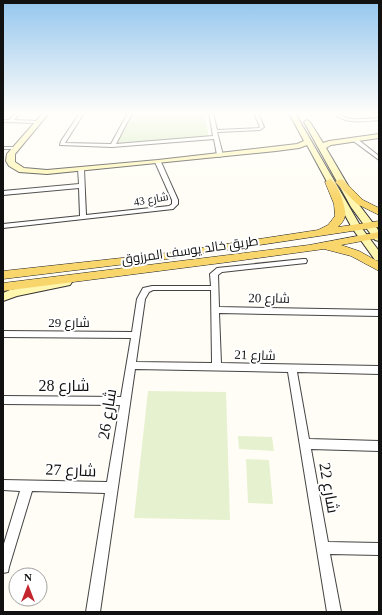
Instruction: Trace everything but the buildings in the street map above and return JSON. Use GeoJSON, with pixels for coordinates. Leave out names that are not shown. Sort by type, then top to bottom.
{"type":"FeatureCollection","features":[{"type":"Feature","properties":{"kind":"main road"},"geometry":{"type":"LineString","coordinates":[[335,182],[360,202],[379,212]]}},
{"type":"Feature","properties":{"kind":"main road"},"geometry":{"type":"LineString","coordinates":[[308,242],[332,228],[340,220],[341,212],[335,182]]}},
{"type":"Feature","properties":{"kind":"main road","name":"طريق خالد يوسف المرزوق"},"geometry":{"type":"LineString","coordinates":[[360,233],[374,225]]}},
{"type":"Feature","properties":{"kind":"main road","name":"طريق خالد يوسف المرزوق"},"geometry":{"type":"LineString","coordinates":[[3,287],[100,276],[360,233],[378,236]]}},
{"type":"Feature","properties":{"kind":"main road"},"geometry":{"type":"LineString","coordinates":[[308,242],[353,252],[365,257],[379,267]]}},
{"type":"Feature","properties":{"kind":"main road","name":"طريق خالد يوسف المرزوق"},"geometry":{"type":"LineString","coordinates":[[3,275],[167,256],[308,242]]}},
{"type":"Feature","properties":{"kind":"street"},"geometry":{"type":"LineString","coordinates":[[21,142],[15,148],[10,161],[22,170],[38,172],[158,162],[296,147],[318,149],[325,144],[333,142]]}},
{"type":"Feature","properties":{"kind":"street"},"geometry":{"type":"LineString","coordinates":[[62,142],[62,144],[112,146],[162,142]]}},
{"type":"Feature","properties":{"kind":"street"},"geometry":{"type":"LineString","coordinates":[[112,146],[114,142]]}},
{"type":"Feature","properties":{"kind":"street"},"geometry":{"type":"LineString","coordinates":[[217,142],[220,155]]}},
{"type":"Feature","properties":{"kind":"street"},"geometry":{"type":"LineString","coordinates":[[296,147],[308,142]]}},
{"type":"Feature","properties":{"kind":"street"},"geometry":{"type":"LineString","coordinates":[[313,142],[360,233],[379,258]]}},
{"type":"Feature","properties":{"kind":"street"},"geometry":{"type":"LineString","coordinates":[[358,142],[379,158]]}},
{"type":"Feature","properties":{"kind":"street"},"geometry":{"type":"LineString","coordinates":[[3,148],[15,148]]}},
{"type":"Feature","properties":{"kind":"street"},"geometry":{"type":"LineString","coordinates":[[373,153],[379,152]]}},
{"type":"Feature","properties":{"kind":"street","name":"شارع 43"},"geometry":{"type":"LineString","coordinates":[[3,226],[166,209],[175,204],[175,200],[158,162]]}},
{"type":"Feature","properties":{"kind":"street"},"geometry":{"type":"LineString","coordinates":[[81,169],[83,218]]}},
{"type":"Feature","properties":{"kind":"street"},"geometry":{"type":"LineString","coordinates":[[335,182],[374,225],[378,236]]}},
{"type":"Feature","properties":{"kind":"street"},"geometry":{"type":"LineString","coordinates":[[3,193],[81,186]]}},
{"type":"Feature","properties":{"kind":"street"},"geometry":{"type":"LineString","coordinates":[[217,367],[214,274],[220,270],[303,261]]}},
{"type":"Feature","properties":{"kind":"street"},"geometry":{"type":"LineString","coordinates":[[3,297],[14,293],[100,276]]}},
{"type":"Feature","properties":{"kind":"street","name":"شارع 26"},"geometry":{"type":"LineString","coordinates":[[93,612],[141,299],[146,290],[161,287],[214,288]]}},
{"type":"Feature","properties":{"kind":"street","name":"شارع 20"},"geometry":{"type":"LineString","coordinates":[[216,310],[379,313]]}},
{"type":"Feature","properties":{"kind":"street","name":"شارع 29"},"geometry":{"type":"LineString","coordinates":[[3,334],[135,335]]}},
{"type":"Feature","properties":{"kind":"street","name":"شارع 21"},"geometry":{"type":"LineString","coordinates":[[130,366],[379,370]]}},
{"type":"Feature","properties":{"kind":"street","name":"شارع 22"},"geometry":{"type":"LineString","coordinates":[[292,369],[334,612]]}},
{"type":"Feature","properties":{"kind":"street","name":"شارع 28"},"geometry":{"type":"LineString","coordinates":[[3,400],[125,401]]}},
{"type":"Feature","properties":{"kind":"street"},"geometry":{"type":"LineString","coordinates":[[305,444],[379,446]]}},
{"type":"Feature","properties":{"kind":"street","name":"شارع 27"},"geometry":{"type":"LineString","coordinates":[[3,485],[112,488]]}},
{"type":"Feature","properties":{"kind":"street","name":"شارع 27"},"geometry":{"type":"LineString","coordinates":[[3,566],[28,485]]}},
{"type":"Feature","properties":{"kind":"street"},"geometry":{"type":"LineString","coordinates":[[323,548],[379,549]]}},
{"type":"Feature","properties":{"kind":"green space"},"geometry":{"type":"Polygon","coordinates":[[[118,142],[147,142],[117,144],[118,142]]]}},
{"type":"Feature","properties":{"kind":"green space"},"geometry":{"type":"Polygon","coordinates":[[[148,391],[226,392],[230,520],[134,518],[148,391]]]}},
{"type":"Feature","properties":{"kind":"green space"},"geometry":{"type":"Polygon","coordinates":[[[238,436],[272,437],[274,451],[239,449],[238,436]]]}},
{"type":"Feature","properties":{"kind":"green space"},"geometry":{"type":"Polygon","coordinates":[[[246,459],[269,460],[273,504],[248,503],[246,459]]]}}]}
